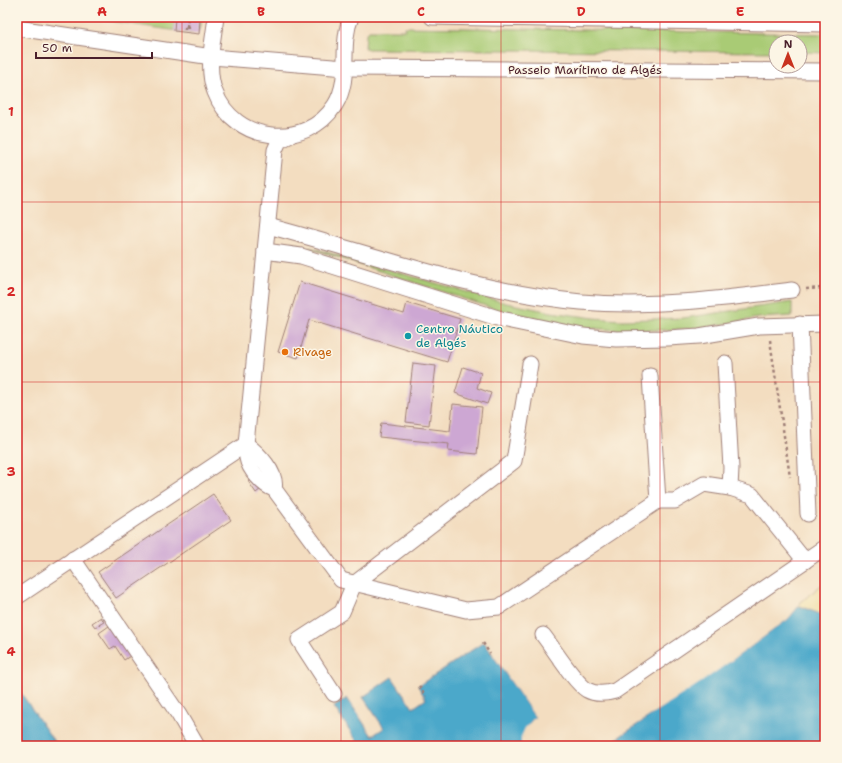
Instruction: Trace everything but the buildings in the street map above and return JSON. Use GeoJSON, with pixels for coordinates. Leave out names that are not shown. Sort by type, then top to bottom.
{"type":"FeatureCollection","features":[{"type":"Feature","properties":{"kind":"street"},"geometry":{"type":"LineString","coordinates":[[216,17],[212,57],[212,83],[220,103],[238,123],[262,134],[272,142],[274,154],[246,444],[247,459],[263,483],[274,489],[341,580],[466,610],[482,610],[499,607],[658,501],[674,501],[704,484],[730,488],[752,495],[805,561]]}},
{"type":"Feature","properties":{"kind":"street"},"geometry":{"type":"LineString","coordinates":[[274,154],[279,141],[311,128],[332,110],[342,90],[345,68],[346,34],[351,17]]}},
{"type":"Feature","properties":{"kind":"street"},"geometry":{"type":"LineString","coordinates":[[432,17],[825,24]]}},
{"type":"Feature","properties":{"kind":"street","name":"Passeio Marítimo de Algés"},"geometry":{"type":"LineString","coordinates":[[17,28],[212,57],[345,68],[825,71]]}},
{"type":"Feature","properties":{"kind":"street"},"geometry":{"type":"LineString","coordinates":[[262,134],[280,136],[291,135]]}},
{"type":"Feature","properties":{"kind":"street"},"geometry":{"type":"LineString","coordinates":[[268,226],[488,286],[537,296],[580,302],[614,304],[682,303],[792,290]]}},
{"type":"Feature","properties":{"kind":"street"},"geometry":{"type":"LineString","coordinates":[[265,251],[301,256],[501,319],[583,336],[616,339],[673,338],[759,326],[825,324]]}},
{"type":"Feature","properties":{"kind":"street"},"geometry":{"type":"LineString","coordinates":[[800,324],[808,514]]}},
{"type":"Feature","properties":{"kind":"street"},"geometry":{"type":"LineString","coordinates":[[725,363],[731,468],[730,488]]}},
{"type":"Feature","properties":{"kind":"street"},"geometry":{"type":"LineString","coordinates":[[334,694],[299,640],[342,612],[354,584],[514,461],[530,364]]}},
{"type":"Feature","properties":{"kind":"street"},"geometry":{"type":"LineString","coordinates":[[650,376],[658,501]]}},
{"type":"Feature","properties":{"kind":"street"},"geometry":{"type":"LineString","coordinates":[[17,597],[246,444]]}},
{"type":"Feature","properties":{"kind":"street"},"geometry":{"type":"LineString","coordinates":[[543,636],[581,685],[595,693],[608,693],[620,687],[825,547]]}},
{"type":"Feature","properties":{"kind":"street"},"geometry":{"type":"LineString","coordinates":[[73,559],[179,715],[197,746]]}},
{"type":"Feature","properties":{"kind":"path"},"geometry":{"type":"LineString","coordinates":[[185,30],[185,28],[189,28],[185,26],[187,27],[188,17]]}},
{"type":"Feature","properties":{"kind":"path"},"geometry":{"type":"LineString","coordinates":[[771,342],[791,483]]}},
{"type":"Feature","properties":{"kind":"path"},"geometry":{"type":"LineString","coordinates":[[483,643],[490,654]]}},
{"type":"Feature","properties":{"kind":"path"},"geometry":{"type":"LineString","coordinates":[[419,686],[426,696]]}},
{"type":"Feature","properties":{"kind":"green space"},"geometry":{"type":"Polygon","coordinates":[[[83,17],[200,17],[202,21],[200,31],[191,33],[83,17]]]}},
{"type":"Feature","properties":{"kind":"green space"},"geometry":{"type":"Polygon","coordinates":[[[405,27],[825,34],[825,53],[808,52],[808,34],[768,34],[768,52],[365,49],[366,35],[369,30],[405,30],[405,27]]]}},
{"type":"Feature","properties":{"kind":"green space"},"geometry":{"type":"Polygon","coordinates":[[[291,242],[506,303],[551,312],[621,320],[683,318],[792,302],[792,316],[758,318],[706,327],[668,330],[616,330],[575,327],[492,308],[291,242]]]}},
{"type":"Feature","properties":{"kind":"sand"},"geometry":{"type":"Polygon","coordinates":[[[825,582],[825,616],[799,606],[801,602],[825,582]]]}},
{"type":"Feature","properties":{"kind":"water"},"geometry":{"type":"Polygon","coordinates":[[[799,606],[825,616],[825,746],[606,746],[746,650],[788,619],[799,606]]]}},
{"type":"Feature","properties":{"kind":"water"},"geometry":{"type":"Polygon","coordinates":[[[484,642],[535,717],[525,730],[521,746],[357,746],[359,744],[334,707],[347,698],[372,736],[384,728],[363,697],[392,677],[413,708],[426,699],[418,686],[484,642]]]}},
{"type":"Feature","properties":{"kind":"water"},"geometry":{"type":"Polygon","coordinates":[[[17,687],[57,746],[17,746],[17,687]]]}},
{"type":"Feature","properties":{"kind":"pier"},"geometry":{"type":"Polygon","coordinates":[[[797,604],[800,604],[788,619],[746,650],[703,681],[604,746],[745,649],[787,617],[797,604]]]}},
{"type":"Feature","properties":{"kind":"pier"},"geometry":{"type":"Polygon","coordinates":[[[495,654],[537,717],[527,729],[523,738],[523,746],[521,746],[521,737],[525,728],[535,717],[493,655],[495,654]]]}},
{"type":"Feature","properties":{"kind":"place","name":"Centro Náutico de Algés"},"geometry":{"type":"Point","coordinates":[408,336]}},
{"type":"Feature","properties":{"kind":"place","name":"Rivage"},"geometry":{"type":"Point","coordinates":[285,352]}}]}
